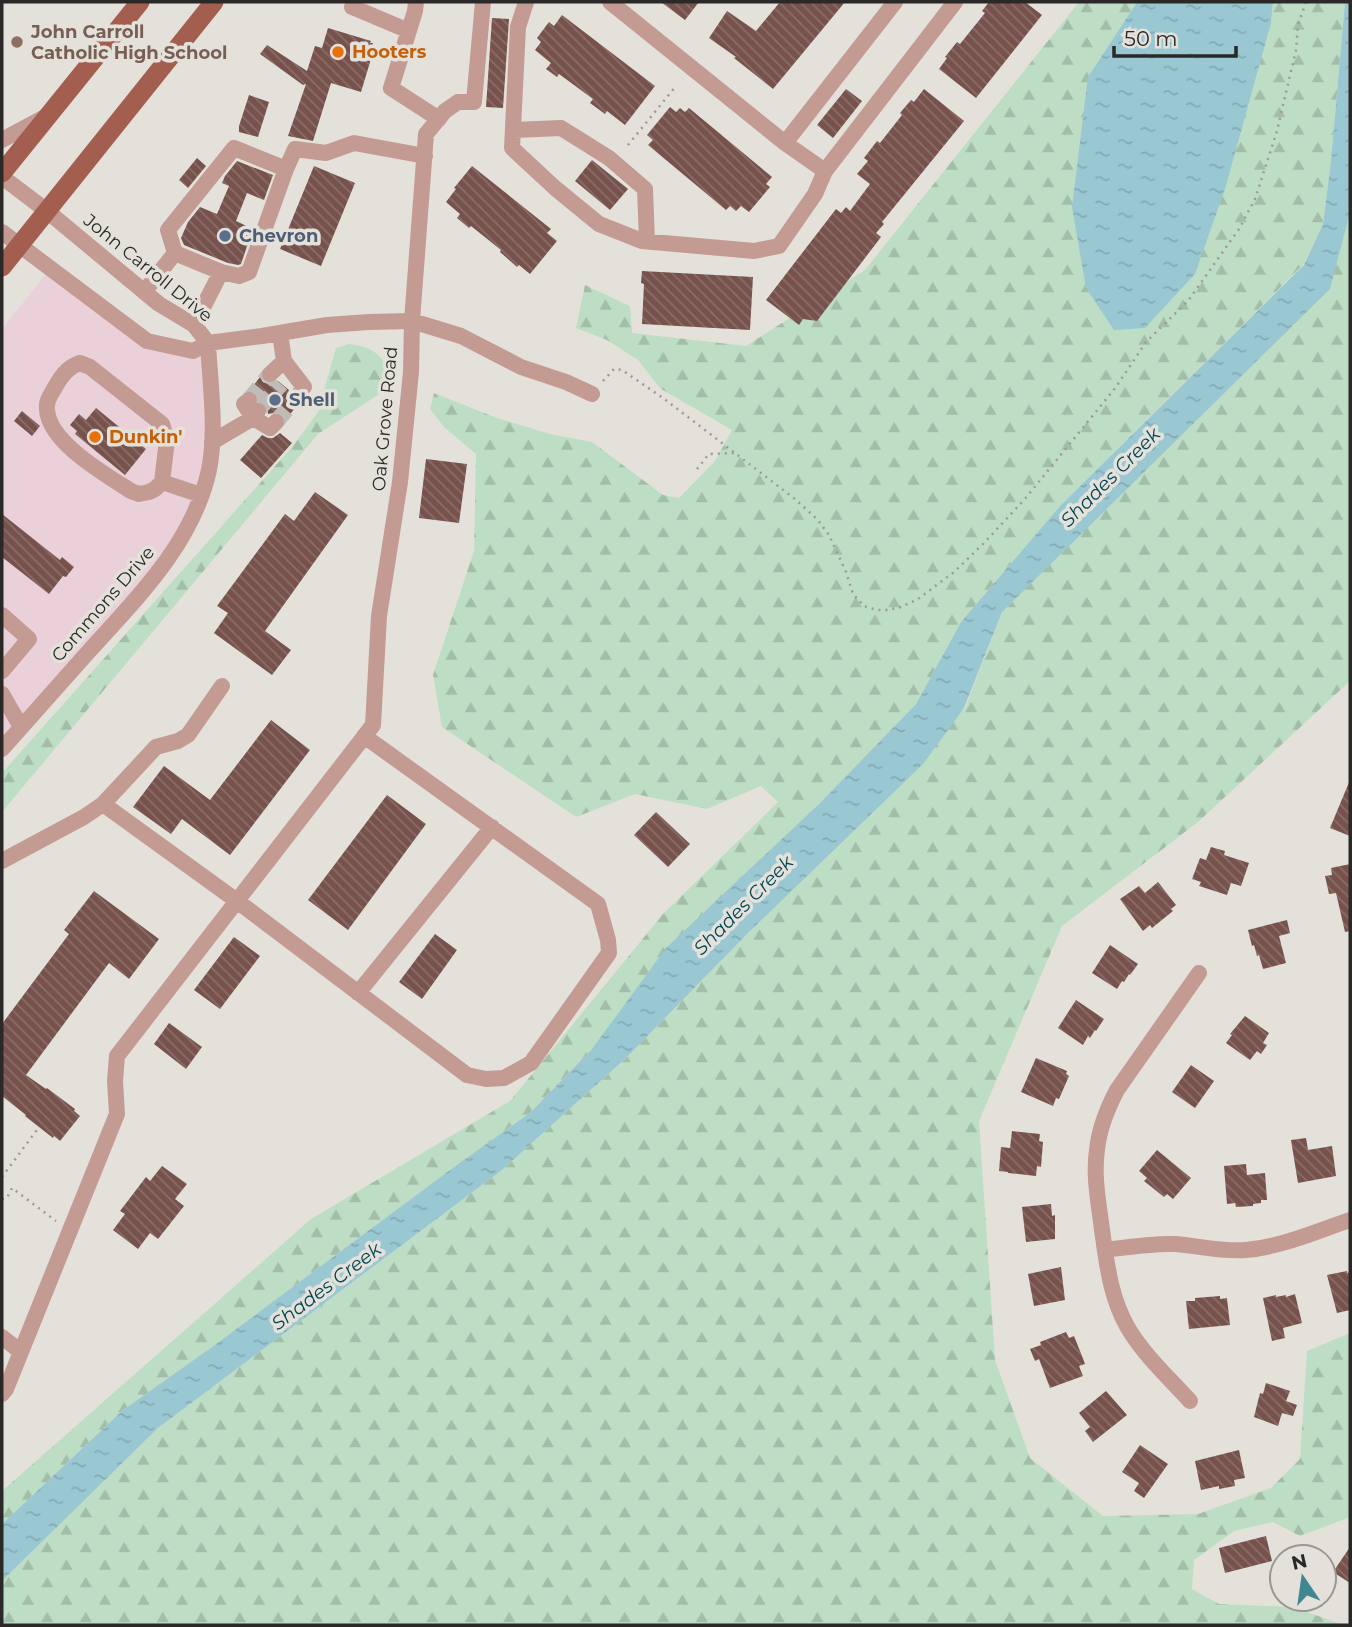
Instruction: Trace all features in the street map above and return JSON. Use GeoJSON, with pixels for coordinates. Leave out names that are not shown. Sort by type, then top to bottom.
{"type":"FeatureCollection","features":[{"type":"Feature","properties":{"kind":"main road"},"geometry":{"type":"LineString","coordinates":[[2,175],[140,2]]}},
{"type":"Feature","properties":{"kind":"main road"},"geometry":{"type":"LineString","coordinates":[[2,267],[214,2]]}},
{"type":"Feature","properties":{"kind":"street"},"geometry":{"type":"LineString","coordinates":[[356,2],[352,8],[409,31]]}},
{"type":"Feature","properties":{"kind":"street"},"geometry":{"type":"LineString","coordinates":[[416,2],[391,88],[439,118]]}},
{"type":"Feature","properties":{"kind":"street"},"geometry":{"type":"LineString","coordinates":[[483,2],[474,102],[458,102],[445,111],[426,134],[412,321],[461,336],[521,367],[592,394]]}},
{"type":"Feature","properties":{"kind":"street"},"geometry":{"type":"LineString","coordinates":[[526,2],[517,27],[512,148],[599,224],[647,241],[754,251],[779,246],[815,194],[825,172],[955,2]]}},
{"type":"Feature","properties":{"kind":"street"},"geometry":{"type":"LineString","coordinates":[[610,2],[825,172]]}},
{"type":"Feature","properties":{"kind":"street"},"geometry":{"type":"LineString","coordinates":[[785,143],[895,2]]}},
{"type":"Feature","properties":{"kind":"street"},"geometry":{"type":"LineString","coordinates":[[2,139],[51,113]]}},
{"type":"Feature","properties":{"kind":"street"},"geometry":{"type":"LineString","coordinates":[[514,130],[561,128],[609,158],[645,189],[647,241]]}},
{"type":"Feature","properties":{"kind":"street"},"geometry":{"type":"LineString","coordinates":[[175,253],[221,272],[239,276],[250,272],[295,149],[326,153],[354,143],[425,156]]}},
{"type":"Feature","properties":{"kind":"street"},"geometry":{"type":"LineString","coordinates":[[175,253],[168,230],[234,148],[286,169]]}},
{"type":"Feature","properties":{"kind":"street","name":"John Carroll Drive"},"geometry":{"type":"LineString","coordinates":[[2,175],[159,304],[194,325],[208,343],[193,351],[148,341],[2,232]]}},
{"type":"Feature","properties":{"kind":"street"},"geometry":{"type":"LineString","coordinates":[[144,292],[175,253]]}},
{"type":"Feature","properties":{"kind":"street"},"geometry":{"type":"LineString","coordinates":[[194,325],[221,272]]}},
{"type":"Feature","properties":{"kind":"street","name":"Oak Grove Road"},"geometry":{"type":"LineString","coordinates":[[208,343],[327,325],[412,321],[411,373],[403,454],[379,616],[369,730]]}},
{"type":"Feature","properties":{"kind":"street"},"geometry":{"type":"LineString","coordinates":[[280,333],[288,366],[304,387],[297,397]]}},
{"type":"Feature","properties":{"kind":"street","name":"Commons Drive"},"geometry":{"type":"LineString","coordinates":[[2,749],[139,597],[176,549],[189,524],[209,470],[213,435],[208,343]]}},
{"type":"Feature","properties":{"kind":"street"},"geometry":{"type":"LineString","coordinates":[[80,363],[90,367],[162,424],[167,440],[162,482],[149,492],[139,494],[131,491],[85,461],[55,432],[47,412],[47,401],[71,366],[80,363]]}},
{"type":"Feature","properties":{"kind":"street"},"geometry":{"type":"LineString","coordinates":[[275,379],[288,366]]}},
{"type":"Feature","properties":{"kind":"street"},"geometry":{"type":"LineString","coordinates":[[212,442],[254,409],[270,428],[276,422]]}},
{"type":"Feature","properties":{"kind":"street"},"geometry":{"type":"LineString","coordinates":[[162,482],[201,495]]}},
{"type":"Feature","properties":{"kind":"street"},"geometry":{"type":"LineString","coordinates":[[2,615],[29,639],[2,671]]}},
{"type":"Feature","properties":{"kind":"street"},"geometry":{"type":"LineString","coordinates":[[2,861],[85,817],[103,804],[156,747],[178,741],[188,735],[222,686]]}},
{"type":"Feature","properties":{"kind":"street"},"geometry":{"type":"LineString","coordinates":[[2,694],[21,727]]}},
{"type":"Feature","properties":{"kind":"street"},"geometry":{"type":"LineString","coordinates":[[2,1394],[117,1114],[117,1056],[237,901],[369,730],[492,827],[598,904],[609,953],[531,1063],[504,1078],[486,1079],[467,1075],[237,901],[103,804]]}},
{"type":"Feature","properties":{"kind":"street"},"geometry":{"type":"LineString","coordinates":[[358,993],[492,827]]}},
{"type":"Feature","properties":{"kind":"street"},"geometry":{"type":"LineString","coordinates":[[1190,1401],[1143,1349],[1128,1328],[1113,1293],[1108,1276],[1095,1171],[1099,1136],[1109,1105],[1199,973]]}},
{"type":"Feature","properties":{"kind":"street"},"geometry":{"type":"LineString","coordinates":[[1105,1250],[1173,1244],[1245,1250],[1274,1245],[1350,1220]]}},
{"type":"Feature","properties":{"kind":"street"},"geometry":{"type":"LineString","coordinates":[[2,1337],[21,1352]]}},
{"type":"Feature","properties":{"kind":"path"},"geometry":{"type":"LineString","coordinates":[[592,394],[610,372],[614,369],[622,370],[735,453],[817,519],[830,535],[853,594],[864,606],[877,610],[901,607],[918,599],[945,579],[984,543],[1024,500],[1116,387],[1146,342],[1188,301],[1239,229],[1255,199],[1278,131],[1296,50],[1298,25],[1306,2]]}},
{"type":"Feature","properties":{"kind":"path"},"geometry":{"type":"LineString","coordinates":[[628,145],[676,86]]}},
{"type":"Feature","properties":{"kind":"path"},"geometry":{"type":"LineString","coordinates":[[697,469],[709,454],[735,453]]}},
{"type":"Feature","properties":{"kind":"path"},"geometry":{"type":"LineString","coordinates":[[2,1177],[39,1127]]}},
{"type":"Feature","properties":{"kind":"path"},"geometry":{"type":"LineString","coordinates":[[2,1199],[7,1198],[12,1188],[70,1231]]}},
{"type":"Feature","properties":{"kind":"shaded area"},"geometry":{"type":"Polygon","coordinates":[[[50,269],[147,341],[193,351],[208,343],[213,435],[189,524],[2,749],[2,329],[50,269]]]}},
{"type":"Feature","properties":{"kind":"green space"},"geometry":{"type":"Polygon","coordinates":[[[1079,2],[1137,2],[1088,77],[1271,23],[1273,2],[1345,2],[1323,224],[1304,264],[1060,506],[961,622],[916,704],[531,1112],[123,1410],[2,1524],[2,1491],[311,1219],[510,1101],[663,914],[778,802],[761,786],[707,809],[635,794],[576,817],[442,727],[433,675],[474,551],[476,454],[445,428],[430,409],[434,393],[497,418],[550,434],[592,442],[663,495],[679,498],[715,461],[732,430],[661,389],[638,360],[607,340],[576,328],[585,285],[630,306],[632,333],[746,346],[865,270],[1079,2]]]}},
{"type":"Feature","properties":{"kind":"green space"},"geometry":{"type":"Polygon","coordinates":[[[1350,203],[1350,681],[1198,822],[1062,926],[979,1121],[995,1360],[1030,1458],[1103,1516],[1198,1514],[1271,1488],[1300,1459],[1307,1351],[1350,1333],[1350,1517],[1300,1536],[1273,1522],[1234,1531],[1194,1560],[1192,1589],[1219,1604],[1268,1606],[1268,1613],[1309,1613],[1344,1625],[2,1625],[2,1581],[158,1428],[502,1170],[626,1058],[965,708],[1002,612],[1091,523],[1349,216],[1350,203]]]}},
{"type":"Feature","properties":{"kind":"green space"},"geometry":{"type":"Polygon","coordinates":[[[349,344],[372,350],[384,362],[389,368],[387,389],[318,434],[2,812],[2,773],[293,446],[318,412],[336,348],[349,344]]]}},
{"type":"Feature","properties":{"kind":"water"},"geometry":{"type":"Polygon","coordinates":[[[1137,2],[1273,2],[1271,23],[1225,189],[1195,274],[1145,328],[1114,330],[1086,288],[1072,207],[1088,77],[1137,2]]]}},
{"type":"Feature","properties":{"kind":"water","name":"Shades Creek"},"geometry":{"type":"Polygon","coordinates":[[[1345,2],[1350,2],[1350,203],[1330,289],[1002,612],[964,708],[923,764],[747,934],[626,1058],[502,1170],[158,1428],[2,1581],[2,1524],[123,1410],[531,1112],[592,1049],[666,948],[819,804],[916,704],[961,622],[1060,506],[1304,265],[1323,224],[1345,2]]]}},
{"type":"Feature","properties":{"kind":"building"},"geometry":{"type":"Polygon","coordinates":[[[661,2],[699,2],[685,20],[661,2]]]}},
{"type":"Feature","properties":{"kind":"building"},"geometry":{"type":"Polygon","coordinates":[[[780,2],[845,2],[773,89],[709,38],[727,11],[756,31],[780,2]]]}},
{"type":"Feature","properties":{"kind":"building"},"geometry":{"type":"Polygon","coordinates":[[[989,2],[1025,2],[1042,15],[976,98],[939,69],[957,42],[960,44],[985,13],[982,11],[989,2]]]}},
{"type":"Feature","properties":{"kind":"building"},"geometry":{"type":"Polygon","coordinates":[[[562,15],[655,86],[625,125],[607,111],[605,114],[590,103],[593,99],[559,74],[557,77],[546,69],[551,63],[535,50],[541,42],[537,38],[549,22],[554,26],[562,15]]]}},
{"type":"Feature","properties":{"kind":"building"},"geometry":{"type":"Polygon","coordinates":[[[492,18],[509,19],[503,108],[486,107],[492,18]]]}},
{"type":"Feature","properties":{"kind":"building"},"geometry":{"type":"Polygon","coordinates":[[[328,28],[373,43],[361,92],[331,83],[313,141],[288,136],[306,84],[303,85],[260,54],[267,45],[307,71],[315,46],[322,48],[328,28]]]}},
{"type":"Feature","properties":{"kind":"building"},"geometry":{"type":"Polygon","coordinates":[[[846,89],[862,101],[833,138],[817,125],[846,89]]]}},
{"type":"Feature","properties":{"kind":"building"},"geometry":{"type":"Polygon","coordinates":[[[924,89],[964,121],[882,222],[884,224],[876,233],[881,237],[817,321],[803,319],[799,325],[766,300],[836,209],[841,213],[846,207],[850,211],[870,184],[857,174],[868,161],[864,158],[877,141],[880,143],[911,100],[914,102],[924,89]]]}},
{"type":"Feature","properties":{"kind":"building"},"geometry":{"type":"Polygon","coordinates":[[[249,95],[269,102],[258,137],[239,132],[249,95]]]}},
{"type":"Feature","properties":{"kind":"building"},"geometry":{"type":"Polygon","coordinates":[[[670,107],[676,112],[680,108],[685,112],[689,108],[772,177],[766,184],[770,187],[749,212],[741,206],[736,211],[730,206],[726,210],[648,145],[653,140],[647,135],[670,107]]]}},
{"type":"Feature","properties":{"kind":"building"},"geometry":{"type":"Polygon","coordinates":[[[197,158],[206,166],[188,188],[179,180],[197,158]]]}},
{"type":"Feature","properties":{"kind":"building"},"geometry":{"type":"Polygon","coordinates":[[[592,160],[628,189],[610,210],[575,181],[592,160]]]}},
{"type":"Feature","properties":{"kind":"building"},"geometry":{"type":"Polygon","coordinates":[[[237,161],[273,175],[264,200],[247,193],[236,221],[253,229],[241,264],[238,265],[184,245],[181,238],[188,222],[200,207],[217,214],[229,186],[222,183],[237,161]]]}},
{"type":"Feature","properties":{"kind":"building"},"geometry":{"type":"Polygon","coordinates":[[[314,166],[355,183],[321,266],[280,249],[314,166]]]}},
{"type":"Feature","properties":{"kind":"building"},"geometry":{"type":"Polygon","coordinates":[[[472,166],[551,229],[547,233],[557,241],[530,274],[519,265],[517,267],[501,250],[457,218],[460,214],[446,202],[472,166]]]}},
{"type":"Feature","properties":{"kind":"building"},"geometry":{"type":"Polygon","coordinates":[[[642,271],[753,277],[750,330],[642,324],[642,271]]]}},
{"type":"Feature","properties":{"kind":"building"},"geometry":{"type":"Polygon","coordinates":[[[260,377],[268,384],[278,381],[289,390],[287,401],[296,407],[286,419],[278,412],[268,414],[267,406],[259,401],[257,393],[250,390],[260,377]]]}},
{"type":"Feature","properties":{"kind":"building"},"geometry":{"type":"Polygon","coordinates":[[[96,408],[146,449],[125,475],[75,434],[77,431],[70,425],[79,414],[86,420],[96,408]]]}},
{"type":"Feature","properties":{"kind":"building"},"geometry":{"type":"Polygon","coordinates":[[[22,411],[40,426],[32,436],[14,421],[22,411]]]}},
{"type":"Feature","properties":{"kind":"building"},"geometry":{"type":"Polygon","coordinates":[[[280,433],[292,443],[261,478],[240,460],[262,435],[273,438],[280,433]]]}},
{"type":"Feature","properties":{"kind":"building"},"geometry":{"type":"Polygon","coordinates":[[[426,459],[467,464],[459,523],[419,518],[426,459]]]}},
{"type":"Feature","properties":{"kind":"building"},"geometry":{"type":"Polygon","coordinates":[[[315,492],[348,515],[265,631],[291,650],[272,675],[214,633],[228,613],[217,606],[285,514],[294,521],[315,492]]]}},
{"type":"Feature","properties":{"kind":"building"},"geometry":{"type":"Polygon","coordinates":[[[2,514],[60,560],[62,557],[74,567],[49,594],[2,557],[2,514]]]}},
{"type":"Feature","properties":{"kind":"building"},"geometry":{"type":"Polygon","coordinates":[[[271,720],[310,750],[230,855],[182,819],[171,834],[133,807],[164,766],[210,800],[271,720]]]}},
{"type":"Feature","properties":{"kind":"building"},"geometry":{"type":"Polygon","coordinates":[[[1350,780],[1350,836],[1330,828],[1350,780]]]}},
{"type":"Feature","properties":{"kind":"building"},"geometry":{"type":"Polygon","coordinates":[[[387,795],[426,824],[348,930],[308,900],[387,795]]]}},
{"type":"Feature","properties":{"kind":"building"},"geometry":{"type":"Polygon","coordinates":[[[656,812],[690,844],[668,867],[634,835],[656,812]]]}},
{"type":"Feature","properties":{"kind":"building"},"geometry":{"type":"Polygon","coordinates":[[[1211,847],[1225,851],[1224,855],[1249,863],[1241,886],[1231,883],[1227,895],[1199,886],[1201,882],[1192,879],[1200,858],[1206,860],[1211,847]]]}},
{"type":"Feature","properties":{"kind":"building"},"geometry":{"type":"Polygon","coordinates":[[[1350,864],[1350,931],[1345,932],[1336,893],[1329,894],[1325,876],[1332,875],[1331,868],[1350,864]]]}},
{"type":"Feature","properties":{"kind":"building"},"geometry":{"type":"Polygon","coordinates":[[[1158,882],[1176,905],[1171,909],[1173,911],[1152,928],[1150,925],[1143,931],[1120,899],[1139,886],[1145,893],[1158,882]]]}},
{"type":"Feature","properties":{"kind":"building"},"geometry":{"type":"Polygon","coordinates":[[[94,891],[159,939],[129,979],[109,963],[26,1075],[75,1109],[80,1116],[60,1141],[2,1096],[2,1024],[69,934],[64,930],[94,891]]]}},
{"type":"Feature","properties":{"kind":"building"},"geometry":{"type":"Polygon","coordinates":[[[1287,920],[1290,933],[1279,936],[1286,963],[1263,969],[1248,930],[1287,920]]]}},
{"type":"Feature","properties":{"kind":"building"},"geometry":{"type":"Polygon","coordinates":[[[435,934],[457,950],[422,999],[399,982],[435,934]]]}},
{"type":"Feature","properties":{"kind":"building"},"geometry":{"type":"Polygon","coordinates":[[[234,937],[260,956],[220,1009],[194,990],[234,937]]]}},
{"type":"Feature","properties":{"kind":"building"},"geometry":{"type":"Polygon","coordinates":[[[1110,945],[1138,964],[1117,989],[1092,973],[1110,945]]]}},
{"type":"Feature","properties":{"kind":"building"},"geometry":{"type":"Polygon","coordinates":[[[1076,1000],[1104,1019],[1083,1045],[1058,1028],[1076,1000]]]}},
{"type":"Feature","properties":{"kind":"building"},"geometry":{"type":"Polygon","coordinates":[[[1245,1016],[1269,1033],[1263,1043],[1267,1045],[1261,1054],[1257,1051],[1250,1060],[1226,1043],[1245,1016]]]}},
{"type":"Feature","properties":{"kind":"building"},"geometry":{"type":"Polygon","coordinates":[[[169,1023],[202,1047],[186,1069],[154,1044],[169,1023]]]}},
{"type":"Feature","properties":{"kind":"building"},"geometry":{"type":"Polygon","coordinates":[[[1036,1058],[1067,1071],[1069,1076],[1053,1106],[1021,1092],[1036,1058]]]}},
{"type":"Feature","properties":{"kind":"building"},"geometry":{"type":"Polygon","coordinates":[[[1191,1065],[1214,1081],[1195,1108],[1172,1092],[1191,1065]]]}},
{"type":"Feature","properties":{"kind":"building"},"geometry":{"type":"Polygon","coordinates":[[[1012,1131],[1040,1134],[1039,1141],[1043,1142],[1041,1167],[1037,1166],[1036,1176],[999,1171],[1001,1147],[1010,1148],[1012,1131]]]}},
{"type":"Feature","properties":{"kind":"building"},"geometry":{"type":"Polygon","coordinates":[[[1306,1138],[1308,1150],[1332,1146],[1336,1176],[1298,1183],[1291,1140],[1306,1138]]]}},
{"type":"Feature","properties":{"kind":"building"},"geometry":{"type":"Polygon","coordinates":[[[1157,1150],[1191,1178],[1173,1199],[1167,1194],[1164,1197],[1144,1181],[1147,1178],[1139,1171],[1157,1150]]]}},
{"type":"Feature","properties":{"kind":"building"},"geometry":{"type":"Polygon","coordinates":[[[1246,1164],[1247,1175],[1265,1173],[1267,1200],[1261,1200],[1261,1203],[1253,1206],[1236,1207],[1235,1203],[1227,1204],[1224,1166],[1246,1164]]]}},
{"type":"Feature","properties":{"kind":"building"},"geometry":{"type":"Polygon","coordinates":[[[162,1166],[187,1184],[175,1199],[184,1206],[158,1239],[150,1233],[138,1249],[113,1230],[125,1214],[120,1211],[146,1177],[150,1181],[162,1166]]]}},
{"type":"Feature","properties":{"kind":"building"},"geometry":{"type":"Polygon","coordinates":[[[1051,1204],[1052,1216],[1055,1215],[1055,1239],[1026,1242],[1022,1207],[1051,1204]]]}},
{"type":"Feature","properties":{"kind":"building"},"geometry":{"type":"Polygon","coordinates":[[[1061,1267],[1065,1300],[1034,1306],[1028,1274],[1061,1267]]]}},
{"type":"Feature","properties":{"kind":"building"},"geometry":{"type":"Polygon","coordinates":[[[1350,1272],[1350,1310],[1337,1313],[1327,1275],[1350,1272]]]}},
{"type":"Feature","properties":{"kind":"building"},"geometry":{"type":"Polygon","coordinates":[[[1295,1294],[1302,1323],[1283,1328],[1285,1338],[1272,1341],[1263,1298],[1295,1294]]]}},
{"type":"Feature","properties":{"kind":"building"},"geometry":{"type":"Polygon","coordinates":[[[1220,1296],[1220,1299],[1227,1298],[1230,1325],[1189,1329],[1186,1301],[1220,1296]]]}},
{"type":"Feature","properties":{"kind":"building"},"geometry":{"type":"Polygon","coordinates":[[[1066,1332],[1069,1338],[1074,1336],[1082,1356],[1085,1364],[1079,1366],[1083,1376],[1050,1388],[1039,1359],[1035,1361],[1030,1349],[1066,1332]]]}},
{"type":"Feature","properties":{"kind":"building"},"geometry":{"type":"Polygon","coordinates":[[[1266,1383],[1290,1391],[1286,1401],[1297,1405],[1293,1416],[1282,1413],[1278,1426],[1254,1417],[1260,1393],[1263,1394],[1266,1383]]]}},
{"type":"Feature","properties":{"kind":"building"},"geometry":{"type":"Polygon","coordinates":[[[1106,1391],[1127,1415],[1093,1442],[1085,1431],[1090,1427],[1079,1413],[1106,1391]]]}},
{"type":"Feature","properties":{"kind":"building"},"geometry":{"type":"Polygon","coordinates":[[[1140,1445],[1168,1464],[1144,1498],[1134,1491],[1139,1483],[1122,1472],[1140,1445]]]}},
{"type":"Feature","properties":{"kind":"building"},"geometry":{"type":"Polygon","coordinates":[[[1239,1450],[1245,1478],[1234,1480],[1235,1486],[1201,1490],[1195,1461],[1239,1450]]]}},
{"type":"Feature","properties":{"kind":"building"},"geometry":{"type":"Polygon","coordinates":[[[1266,1536],[1268,1562],[1225,1573],[1219,1548],[1266,1536]]]}},
{"type":"Feature","properties":{"kind":"building"},"geometry":{"type":"Polygon","coordinates":[[[1350,1547],[1350,1583],[1338,1575],[1338,1565],[1350,1547]]]}},
{"type":"Feature","properties":{"kind":"tunnel"},"geometry":{"type":"LineString","coordinates":[[249,400],[270,374]]}},
{"type":"Feature","properties":{"kind":"tunnel"},"geometry":{"type":"LineString","coordinates":[[260,408],[281,384]]}},
{"type":"Feature","properties":{"kind":"tunnel"},"geometry":{"type":"LineString","coordinates":[[276,422],[297,397]]}},
{"type":"Feature","properties":{"kind":"place","name":"John Carroll Catholic High School"},"geometry":{"type":"Point","coordinates":[17,42]}},
{"type":"Feature","properties":{"kind":"place","name":"Hooters"},"geometry":{"type":"Point","coordinates":[338,52]}},
{"type":"Feature","properties":{"kind":"place","name":"Chevron"},"geometry":{"type":"Point","coordinates":[225,236]}},
{"type":"Feature","properties":{"kind":"place","name":"Shell"},"geometry":{"type":"Point","coordinates":[275,400]}},
{"type":"Feature","properties":{"kind":"place","name":"Dunkin'"},"geometry":{"type":"Point","coordinates":[95,437]}}]}
